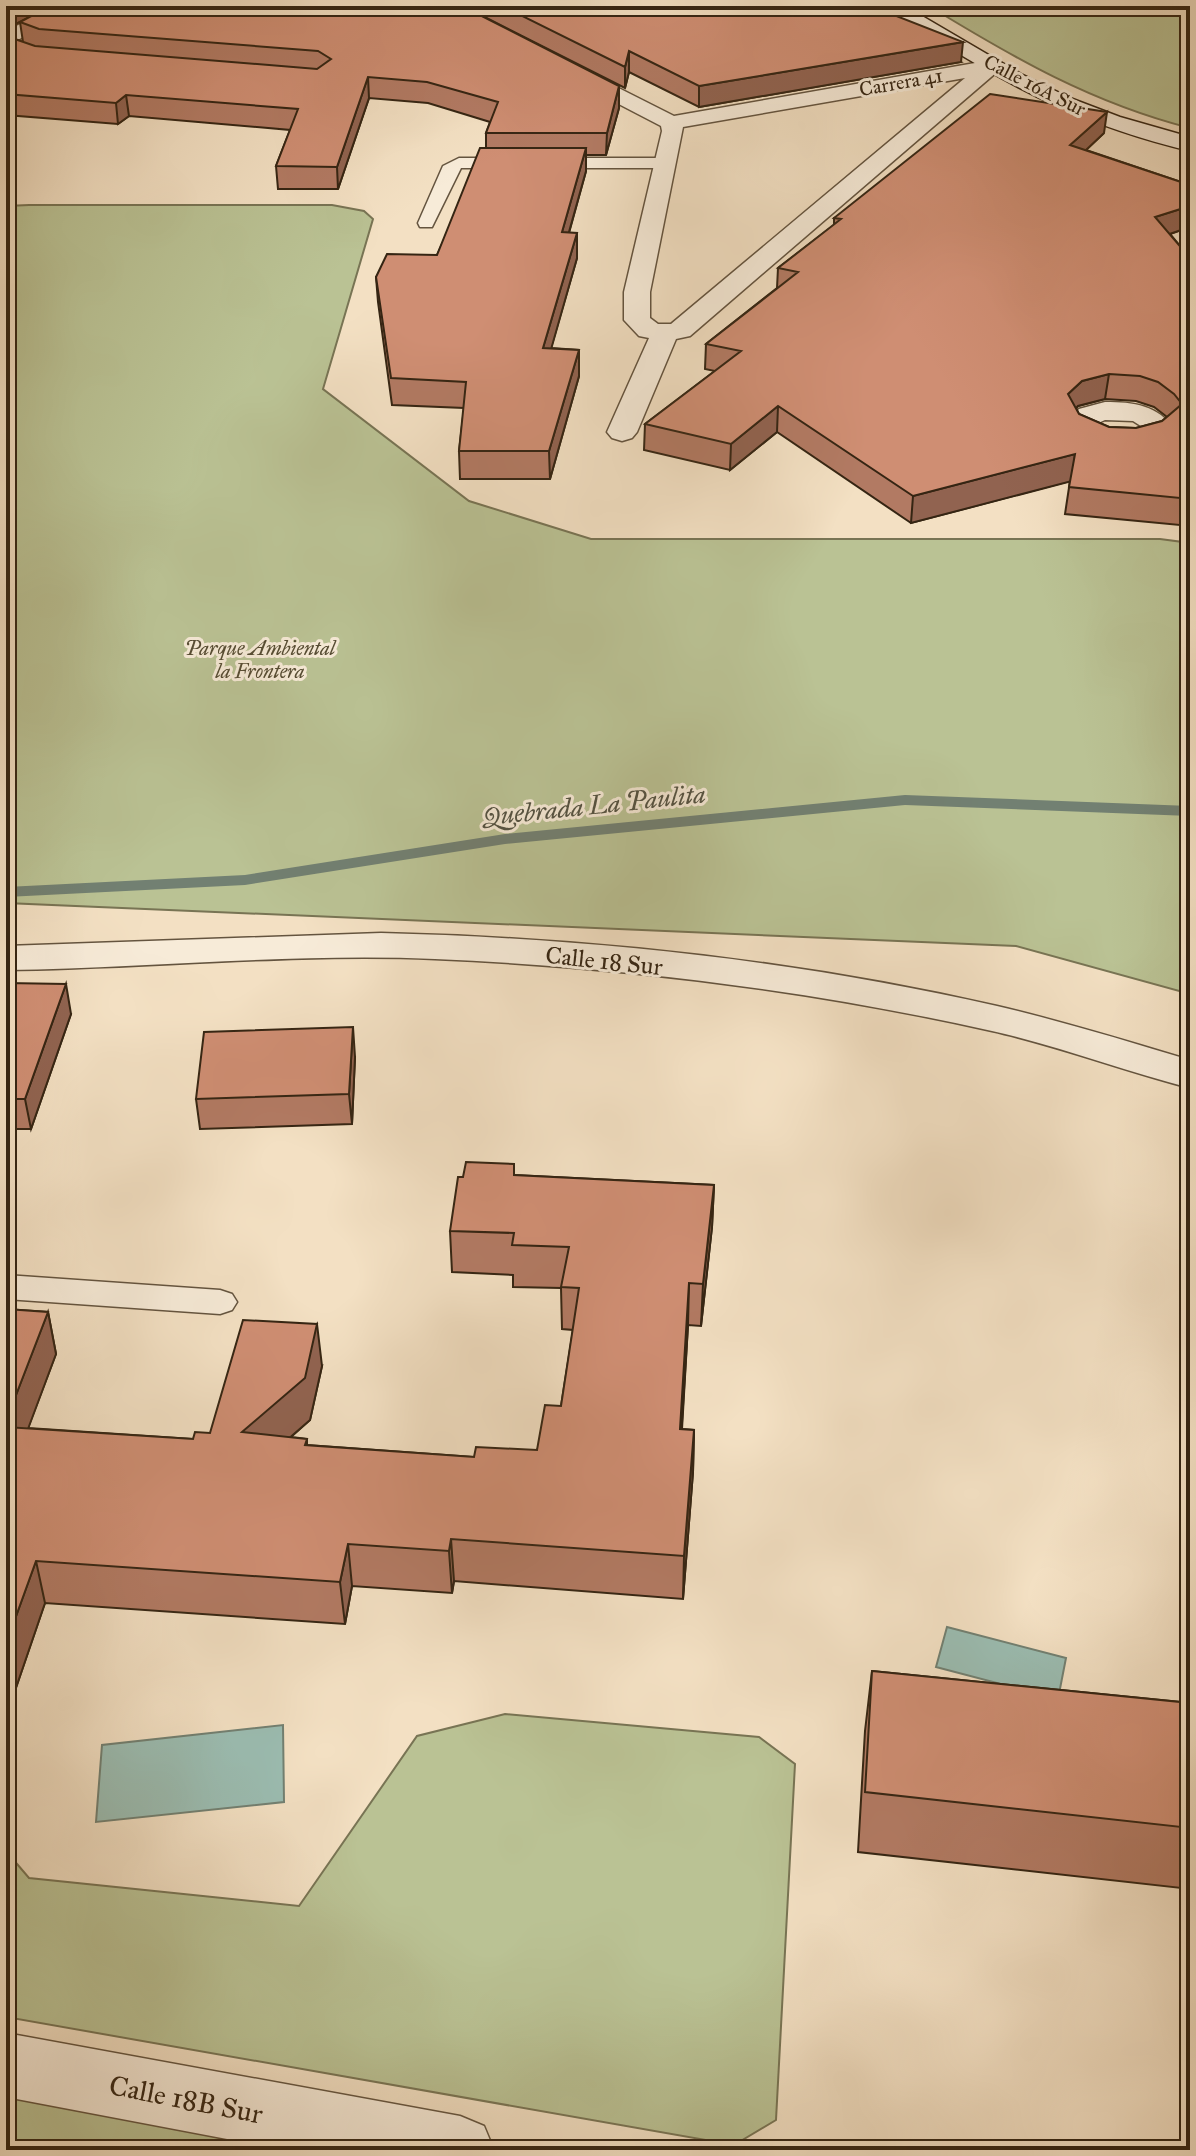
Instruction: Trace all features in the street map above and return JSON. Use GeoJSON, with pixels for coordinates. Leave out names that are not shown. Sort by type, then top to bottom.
{"type":"FeatureCollection","features":[{"type":"Feature","properties":{"kind":"street"},"geometry":{"type":"LineString","coordinates":[[27,54],[6,43],[25,28],[73,6]]}},
{"type":"Feature","properties":{"kind":"street","name":"Calle 16A Sur"},"geometry":{"type":"LineString","coordinates":[[890,6],[927,23],[992,66],[1066,104],[1141,133],[1190,144]]}},
{"type":"Feature","properties":{"kind":"street"},"geometry":{"type":"LineString","coordinates":[[553,63],[671,123],[673,131],[637,292],[637,320],[649,330],[665,333],[622,432]]}},
{"type":"Feature","properties":{"kind":"street","name":"Carrera 41"},"geometry":{"type":"LineString","coordinates":[[671,123],[992,66]]}},
{"type":"Feature","properties":{"kind":"street","name":"Carrera 41"},"geometry":{"type":"LineString","coordinates":[[665,333],[680,330],[992,66]]}},
{"type":"Feature","properties":{"kind":"street"},"geometry":{"type":"LineString","coordinates":[[1160,430],[1190,433]]}},
{"type":"Feature","properties":{"kind":"street","name":"Calle 18 Sur"},"geometry":{"type":"LineString","coordinates":[[6,958],[262,948],[417,947],[578,957],[840,987],[995,1019],[1190,1074]]}},
{"type":"Feature","properties":{"kind":"street","name":"Calle 18B Sur"},"geometry":{"type":"LineString","coordinates":[[6,2065],[460,2150]]}},
{"type":"Feature","properties":{"kind":"lane"},"geometry":{"type":"LineString","coordinates":[[426,223],[451,166],[459,163],[666,163]]}},
{"type":"Feature","properties":{"kind":"lane"},"geometry":{"type":"LineString","coordinates":[[6,1287],[220,1302]]}},
{"type":"Feature","properties":{"kind":"green space"},"geometry":{"type":"Polygon","coordinates":[[[929,6],[1190,6],[1190,128],[1154,118],[1087,92],[929,6]]]}},
{"type":"Feature","properties":{"kind":"green space","name":"Parque Ambiental la Frontera"},"geometry":{"type":"Polygon","coordinates":[[[332,205],[364,211],[373,219],[323,389],[469,501],[591,539],[1160,539],[1190,543],[1190,994],[1016,946],[6,903],[6,206],[332,205]]]}},
{"type":"Feature","properties":{"kind":"green space"},"geometry":{"type":"Polygon","coordinates":[[[505,1714],[759,1737],[795,1764],[776,2120],[734,2145],[6,2017],[6,1851],[29,1878],[299,1906],[417,1736],[505,1714]]]}},
{"type":"Feature","properties":{"kind":"green space"},"geometry":{"type":"Polygon","coordinates":[[[6,2092],[277,2150],[6,2150],[6,2092]]]}},
{"type":"Feature","properties":{"kind":"water"},"geometry":{"type":"Polygon","coordinates":[[[947,1627],[1066,1658],[1058,1699],[936,1667],[947,1627]]]}},
{"type":"Feature","properties":{"kind":"water"},"geometry":{"type":"Polygon","coordinates":[[[283,1725],[284,1802],[96,1822],[102,1745],[283,1725]]]}},
{"type":"Feature","properties":{"kind":"building"},"geometry":{"type":"Polygon","coordinates":[[[50,6],[462,6],[619,86],[607,133],[486,133],[498,102],[427,82],[368,77],[337,167],[276,166],[298,109],[126,95],[116,103],[6,94],[6,36],[35,46],[317,69],[331,59],[318,51],[39,29],[20,22],[50,6]]]}},
{"type":"Feature","properties":{"kind":"building"},"geometry":{"type":"Polygon","coordinates":[[[502,6],[871,6],[963,42],[699,86],[629,51],[625,67],[502,6]]]}},
{"type":"Feature","properties":{"kind":"building"},"geometry":{"type":"Polygon","coordinates":[[[990,94],[1107,112],[1070,145],[1190,185],[1190,206],[1155,217],[1190,258],[1190,499],[1069,487],[1075,454],[913,496],[778,406],[731,444],[645,424],[741,351],[706,344],[798,272],[778,268],[841,219],[834,218],[990,94]],[[1109,374],[1082,381],[1068,394],[1079,414],[1109,427],[1136,428],[1162,421],[1182,404],[1158,382],[1140,376],[1109,374]]]}},
{"type":"Feature","properties":{"kind":"building"},"geometry":{"type":"Polygon","coordinates":[[[480,148],[586,148],[562,232],[577,233],[543,348],[579,350],[549,451],[459,451],[466,382],[391,378],[376,277],[387,254],[437,255],[480,148]]]}},
{"type":"Feature","properties":{"kind":"building"},"geometry":{"type":"Polygon","coordinates":[[[6,983],[66,984],[25,1099],[6,1099],[6,983]]]}},
{"type":"Feature","properties":{"kind":"building"},"geometry":{"type":"Polygon","coordinates":[[[353,1027],[349,1094],[196,1099],[204,1032],[353,1027]]]}},
{"type":"Feature","properties":{"kind":"building"},"geometry":{"type":"Polygon","coordinates":[[[466,1162],[514,1164],[514,1175],[714,1185],[703,1284],[689,1283],[680,1429],[694,1430],[684,1556],[451,1539],[449,1551],[348,1544],[340,1582],[36,1561],[6,1644],[6,1427],[193,1439],[195,1432],[210,1433],[243,1320],[317,1324],[305,1378],[242,1432],[307,1439],[305,1445],[474,1457],[476,1447],[537,1450],[545,1405],[561,1406],[579,1288],[561,1287],[569,1247],[512,1245],[514,1233],[450,1231],[458,1177],[463,1177],[466,1162]]]}},
{"type":"Feature","properties":{"kind":"building"},"geometry":{"type":"Polygon","coordinates":[[[6,1309],[48,1312],[6,1421],[6,1309]]]}},
{"type":"Feature","properties":{"kind":"building"},"geometry":{"type":"Polygon","coordinates":[[[872,1671],[1190,1703],[1190,1828],[865,1792],[872,1671]]]}},
{"type":"Feature","properties":{"kind":"waterway","name":"Quebrada La Paulita"},"geometry":{"type":"LineString","coordinates":[[6,892],[245,880],[505,839],[905,800],[1190,811]]}}]}
